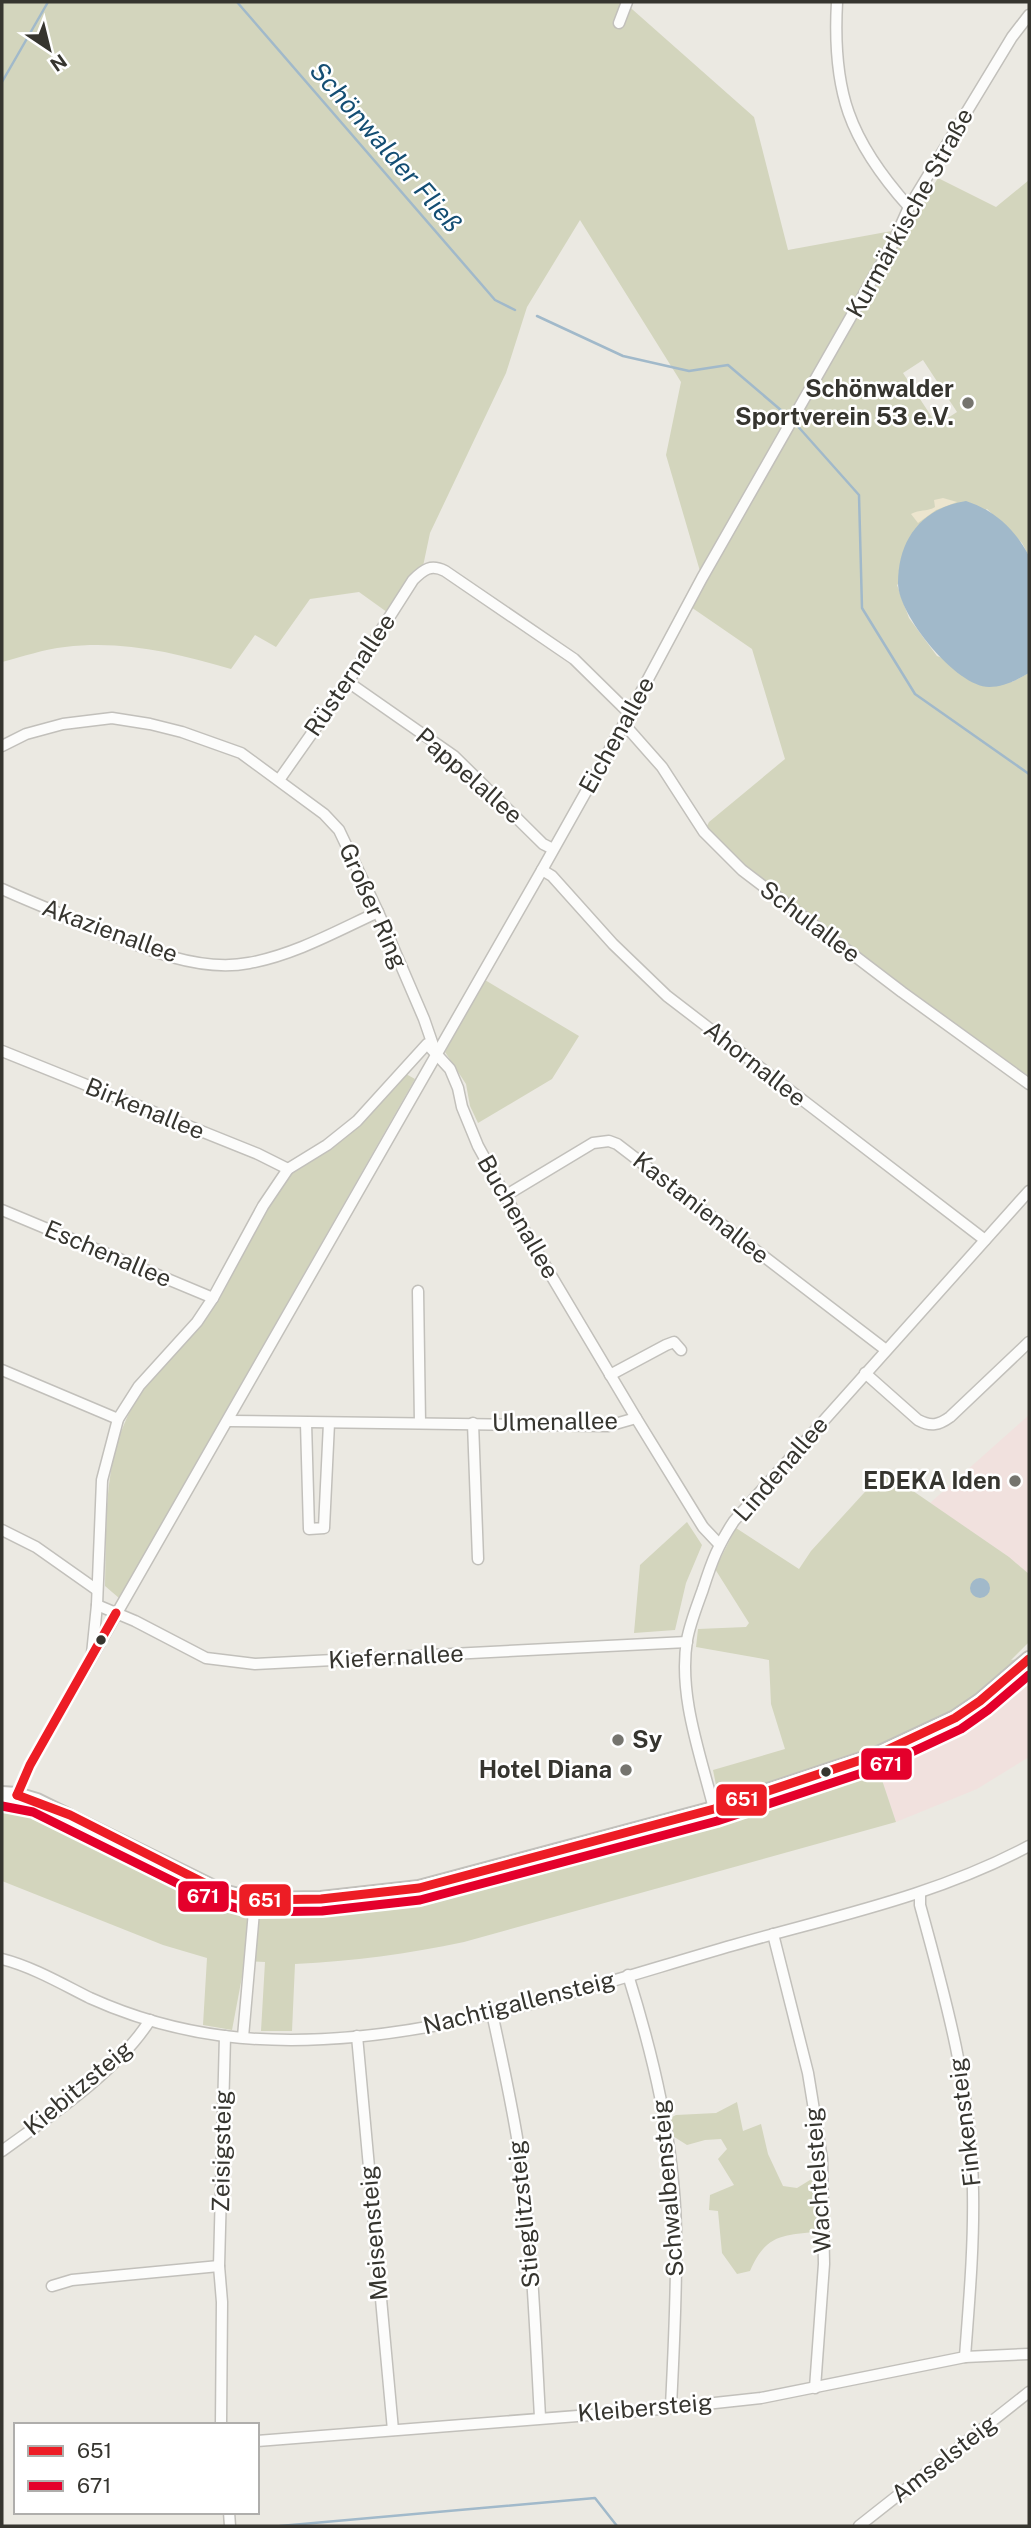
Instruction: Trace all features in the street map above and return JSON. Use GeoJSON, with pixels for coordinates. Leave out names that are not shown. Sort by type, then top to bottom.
{"type":"FeatureCollection","features":[{"type":"Feature","properties":{"kind":"main road"},"geometry":{"type":"LineString","coordinates":[[2,1794],[17,1794],[70,1815],[222,1892],[255,1900],[321,1899],[419,1888],[714,1809],[866,1759],[956,1718],[1029,1659]]}},
{"type":"Feature","properties":{"kind":"street"},"geometry":{"type":"LineString","coordinates":[[619,23],[627,2]]}},
{"type":"Feature","properties":{"kind":"street"},"geometry":{"type":"LineString","coordinates":[[837,2],[836,46],[842,97],[853,127],[887,182],[909,207]]}},
{"type":"Feature","properties":{"kind":"street","name":"Kurmärkische Straße"},"geometry":{"type":"LineString","coordinates":[[794,418],[893,243],[909,207],[1012,37],[1029,15]]}},
{"type":"Feature","properties":{"kind":"street","name":"Eichenallee"},"geometry":{"type":"LineString","coordinates":[[17,1794],[30,1765],[542,870],[702,578],[794,418]]}},
{"type":"Feature","properties":{"kind":"street","name":"Rüsternallee"},"geometry":{"type":"LineString","coordinates":[[279,780],[348,682],[413,580],[422,570],[437,567],[574,659],[630,713]]}},
{"type":"Feature","properties":{"kind":"street","name":"Pappelallee"},"geometry":{"type":"LineString","coordinates":[[348,682],[454,756],[543,844],[553,849]]}},
{"type":"Feature","properties":{"kind":"street","name":"Großer Ring"},"geometry":{"type":"LineString","coordinates":[[2,746],[26,734],[63,724],[112,718],[150,724],[210,740],[241,753],[279,780],[324,814],[338,830],[378,912],[424,1019],[436,1056]]}},
{"type":"Feature","properties":{"kind":"street","name":"Schulallee"},"geometry":{"type":"LineString","coordinates":[[624,724],[662,767],[704,832],[742,870],[902,992],[1029,1084]]}},
{"type":"Feature","properties":{"kind":"street","name":"Ahornallee"},"geometry":{"type":"LineString","coordinates":[[542,870],[552,876],[613,944],[667,996],[985,1240]]}},
{"type":"Feature","properties":{"kind":"street","name":"Akazienallee"},"geometry":{"type":"LineString","coordinates":[[2,888],[149,950],[177,958],[226,965],[248,963],[285,953],[378,912]]}},
{"type":"Feature","properties":{"kind":"street","name":"Eichenallee"},"geometry":{"type":"LineString","coordinates":[[92,1658],[102,1480],[118,1419],[139,1386],[197,1322],[214,1298],[263,1206],[288,1169],[327,1145],[357,1121],[427,1044],[436,1056]]}},
{"type":"Feature","properties":{"kind":"street","name":"Birkenallee"},"geometry":{"type":"LineString","coordinates":[[2,1051],[258,1154],[288,1169]]}},
{"type":"Feature","properties":{"kind":"street","name":"Buchenallee"},"geometry":{"type":"LineString","coordinates":[[436,1056],[450,1069],[469,1126],[505,1196],[636,1418],[704,1527],[719,1544]]}},
{"type":"Feature","properties":{"kind":"street","name":"Kastanienallee"},"geometry":{"type":"LineString","coordinates":[[505,1196],[593,1143],[600,1141],[617,1144],[886,1350]]}},
{"type":"Feature","properties":{"kind":"street","name":"Lindenallee"},"geometry":{"type":"LineString","coordinates":[[714,1809],[690,1713],[686,1671],[691,1622],[719,1544],[734,1521],[1029,1191]]}},
{"type":"Feature","properties":{"kind":"street","name":"Eschenallee"},"geometry":{"type":"LineString","coordinates":[[2,1210],[214,1298]]}},
{"type":"Feature","properties":{"kind":"street"},"geometry":{"type":"LineString","coordinates":[[418,1291],[420,1423]]}},
{"type":"Feature","properties":{"kind":"street"},"geometry":{"type":"LineString","coordinates":[[610,1375],[674,1342],[681,1350]]}},
{"type":"Feature","properties":{"kind":"street"},"geometry":{"type":"LineString","coordinates":[[866,1373],[918,1420],[935,1425],[950,1417],[1029,1342]]}},
{"type":"Feature","properties":{"kind":"street"},"geometry":{"type":"LineString","coordinates":[[2,1370],[118,1419]]}},
{"type":"Feature","properties":{"kind":"street","name":"Ulmenallee"},"geometry":{"type":"LineString","coordinates":[[229,1421],[608,1426],[636,1418]]}},
{"type":"Feature","properties":{"kind":"street"},"geometry":{"type":"LineString","coordinates":[[306,1423],[309,1529],[324,1528],[329,1423]]}},
{"type":"Feature","properties":{"kind":"street","name":"Ulmenallee"},"geometry":{"type":"LineString","coordinates":[[473,1423],[478,1559]]}},
{"type":"Feature","properties":{"kind":"street"},"geometry":{"type":"LineString","coordinates":[[2,1530],[36,1547],[97,1590]]}},
{"type":"Feature","properties":{"kind":"street"},"geometry":{"type":"LineString","coordinates":[[97,1605],[117,1613]]}},
{"type":"Feature","properties":{"kind":"street","name":"Kiefernallee"},"geometry":{"type":"LineString","coordinates":[[117,1613],[206,1658],[255,1664],[687,1642]]}},
{"type":"Feature","properties":{"kind":"street","name":"Nachtigallensteig"},"geometry":{"type":"LineString","coordinates":[[2,1959],[150,2020],[225,2036],[299,2039],[409,2031],[492,2013],[920,1893],[976,1873],[1029,1846]]}},
{"type":"Feature","properties":{"kind":"street","name":"Finkensteig"},"geometry":{"type":"LineString","coordinates":[[920,1893],[920,1905],[952,2028],[970,2140],[973,2236],[965,2357]]}},
{"type":"Feature","properties":{"kind":"street"},"geometry":{"type":"LineString","coordinates":[[243,2037],[255,1900]]}},
{"type":"Feature","properties":{"kind":"street","name":"Wachtelsteig"},"geometry":{"type":"LineString","coordinates":[[773,1934],[808,2073],[821,2158],[824,2264],[815,2388]]}},
{"type":"Feature","properties":{"kind":"street","name":"Schwalbensteig"},"geometry":{"type":"LineString","coordinates":[[628,1975],[653,2057],[664,2113],[671,2171],[676,2228],[676,2288],[671,2406]]}},
{"type":"Feature","properties":{"kind":"street","name":"Stieglitzsteig"},"geometry":{"type":"LineString","coordinates":[[492,2013],[523,2183],[530,2249],[540,2417]]}},
{"type":"Feature","properties":{"kind":"street","name":"Kiebitzsteig"},"geometry":{"type":"LineString","coordinates":[[2,2151],[71,2099],[117,2059],[142,2033],[150,2020]]}},
{"type":"Feature","properties":{"kind":"street","name":"Zeisigsteig"},"geometry":{"type":"LineString","coordinates":[[221,2423],[222,2302],[219,2266],[225,2036]]}},
{"type":"Feature","properties":{"kind":"street","name":"Meisensteig"},"geometry":{"type":"LineString","coordinates":[[357,2036],[393,2430]]}},
{"type":"Feature","properties":{"kind":"street"},"geometry":{"type":"LineString","coordinates":[[52,2286],[72,2280],[219,2266]]}},
{"type":"Feature","properties":{"kind":"street","name":"Kleibersteig"},"geometry":{"type":"LineString","coordinates":[[259,2441],[641,2411],[761,2398],[965,2357],[1029,2354]]}},
{"type":"Feature","properties":{"kind":"street","name":"Amselsteig"},"geometry":{"type":"LineString","coordinates":[[859,2526],[1029,2392]]}},
{"type":"Feature","properties":{"kind":"shaded area"},"geometry":{"type":"Polygon","coordinates":[[[1029,1415],[1029,1574],[1009,1557],[930,1503],[1029,1415]]]}},
{"type":"Feature","properties":{"kind":"shaded area"},"geometry":{"type":"Polygon","coordinates":[[[1029,1675],[1029,1757],[977,1789],[896,1822],[877,1765],[945,1736],[999,1702],[1029,1675]]]}},
{"type":"Feature","properties":{"kind":"green space"},"geometry":{"type":"Polygon","coordinates":[[[2,2],[624,2],[754,117],[788,250],[908,228],[938,178],[996,207],[1029,180],[1029,556],[1022,543],[987,509],[897,585],[909,618],[937,656],[1012,682],[1029,673],[1029,1076],[902,992],[785,904],[704,832],[709,822],[785,759],[752,649],[688,605],[702,578],[666,455],[681,382],[580,220],[527,307],[506,373],[430,533],[422,571],[391,615],[359,592],[310,599],[276,647],[255,635],[231,669],[149,649],[108,645],[57,648],[2,662],[2,2]],[[923,360],[903,373],[937,425],[957,412],[923,360]]]}},
{"type":"Feature","properties":{"kind":"green space"},"geometry":{"type":"Polygon","coordinates":[[[485,980],[579,1036],[552,1079],[478,1123],[470,1106],[466,1084],[445,1052],[485,980]]]}},
{"type":"Feature","properties":{"kind":"green space"},"geometry":{"type":"Polygon","coordinates":[[[406,1074],[415,1079],[119,1598],[105,1586],[107,1507],[114,1455],[133,1406],[148,1384],[209,1314],[264,1211],[284,1183],[304,1164],[352,1132],[406,1074]]]}},
{"type":"Feature","properties":{"kind":"green space"},"geometry":{"type":"Polygon","coordinates":[[[884,1471],[1009,1557],[1029,1574],[1029,1642],[1011,1660],[1020,1659],[967,1701],[932,1723],[856,1757],[719,1800],[713,1770],[785,1749],[771,1704],[769,1660],[696,1647],[698,1629],[746,1627],[749,1623],[715,1569],[736,1528],[799,1569],[811,1551],[884,1471]]]}},
{"type":"Feature","properties":{"kind":"green space"},"geometry":{"type":"Polygon","coordinates":[[[687,1522],[702,1545],[686,1583],[675,1630],[634,1633],[640,1565],[687,1522]]]}},
{"type":"Feature","properties":{"kind":"green space"},"geometry":{"type":"Polygon","coordinates":[[[877,1765],[896,1822],[464,1942],[380,1956],[295,1964],[292,2031],[261,2031],[265,1962],[245,1961],[232,2030],[203,2025],[207,1958],[163,1945],[2,1881],[2,1808],[16,1808],[43,1815],[206,1897],[251,1912],[287,1912],[346,1908],[439,1896],[727,1817],[877,1765]]]}},
{"type":"Feature","properties":{"kind":"green space"},"geometry":{"type":"Polygon","coordinates":[[[737,2102],[743,2131],[761,2124],[768,2154],[783,2186],[797,2188],[810,2180],[821,2179],[822,2231],[778,2238],[763,2249],[750,2271],[737,2274],[722,2253],[718,2211],[709,2210],[710,2195],[734,2185],[718,2159],[727,2149],[721,2139],[687,2145],[668,2133],[666,2120],[676,2115],[716,2113],[737,2102]]]}},
{"type":"Feature","properties":{"kind":"sand"},"geometry":{"type":"Polygon","coordinates":[[[943,498],[957,502],[936,510],[918,523],[911,514],[932,509],[935,507],[934,500],[943,498]]]}},
{"type":"Feature","properties":{"kind":"water"},"geometry":{"type":"Polygon","coordinates":[[[966,501],[995,515],[1017,537],[1029,556],[1029,673],[1010,683],[994,687],[976,684],[961,675],[931,647],[908,613],[898,583],[902,553],[916,528],[925,518],[937,511],[966,501]]]}},
{"type":"Feature","properties":{"kind":"water"},"geometry":{"type":"Polygon","coordinates":[[[980,1578],[987,1581],[990,1588],[987,1595],[980,1598],[973,1595],[970,1588],[973,1581],[980,1578]]]}},
{"type":"Feature","properties":{"kind":"waterway"},"geometry":{"type":"LineString","coordinates":[[2,82],[48,2]]}},
{"type":"Feature","properties":{"kind":"waterway","name":"Schönwalder Fließ"},"geometry":{"type":"LineString","coordinates":[[237,2],[495,300],[515,310]]}},
{"type":"Feature","properties":{"kind":"waterway","name":"Schönwalder Fließ"},"geometry":{"type":"LineString","coordinates":[[537,316],[623,356],[689,371],[728,365],[789,417]]}},
{"type":"Feature","properties":{"kind":"waterway","name":"Schönwalder Fließ"},"geometry":{"type":"LineString","coordinates":[[794,422],[859,495],[862,608],[915,694],[1029,774]]}},
{"type":"Feature","properties":{"kind":"waterway"},"geometry":{"type":"LineString","coordinates":[[280,2526],[595,2498],[617,2526]]}},
{"type":"Feature","properties":{"kind":"transit line","name":"651"},"geometry":{"type":"LineString","coordinates":[[17,1795],[30,1765],[116,1613]]}},
{"type":"Feature","properties":{"kind":"transit line","name":"651"},"geometry":{"type":"LineString","coordinates":[[17,1795],[70,1815],[222,1892],[255,1900],[321,1899],[419,1888],[714,1809],[876,1755],[955,1718],[980,1701],[1029,1659]]}},
{"type":"Feature","properties":{"kind":"transit line","name":"671"},"geometry":{"type":"LineString","coordinates":[[2,1806],[33,1812],[217,1903],[252,1912],[322,1911],[420,1900],[717,1821],[880,1767],[961,1729],[1029,1675]]}},
{"type":"Feature","properties":{"kind":"place","name":"Schönwalder Sportverein 53 e.V."},"geometry":{"type":"Point","coordinates":[968,403]}},
{"type":"Feature","properties":{"kind":"place","name":"EDEKA Iden"},"geometry":{"type":"Point","coordinates":[1015,1481]}},
{"type":"Feature","properties":{"kind":"place","name":"Sy"},"geometry":{"type":"Point","coordinates":[618,1740]}},
{"type":"Feature","properties":{"kind":"place","name":"Hotel Diana"},"geometry":{"type":"Point","coordinates":[626,1770]}}]}
